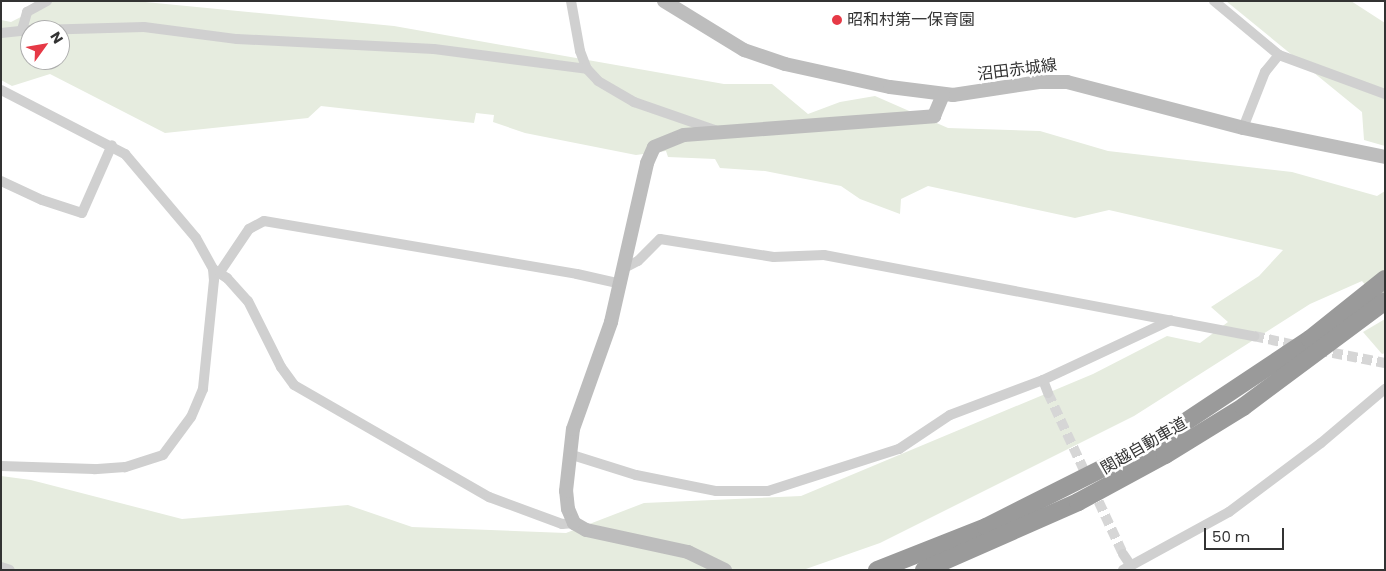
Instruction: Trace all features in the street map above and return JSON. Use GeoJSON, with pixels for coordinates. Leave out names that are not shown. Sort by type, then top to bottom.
{"type":"FeatureCollection","features":[{"type":"Feature","properties":{"kind":"highway","name":"関越自動車道"},"geometry":{"type":"LineString","coordinates":[[878,570],[986,527],[1155,442],[1310,339],[1382,281]]}},
{"type":"Feature","properties":{"kind":"highway","name":"関越自動車道"},"geometry":{"type":"LineString","coordinates":[[924,570],[1078,502],[1165,455],[1243,407],[1385,301]]}},
{"type":"Feature","properties":{"kind":"street"},"geometry":{"type":"LineString","coordinates":[[27,20],[27,12],[47,1]]}},
{"type":"Feature","properties":{"kind":"street"},"geometry":{"type":"LineString","coordinates":[[571,1],[580,51],[587,69],[598,82],[634,102],[674,118],[728,133]]}},
{"type":"Feature","properties":{"kind":"street","name":"沼田赤城線"},"geometry":{"type":"LineString","coordinates":[[664,1],[744,50],[785,64],[890,87],[943,95],[1039,82],[1067,82],[1243,128],[1385,157]]}},
{"type":"Feature","properties":{"kind":"street"},"geometry":{"type":"LineString","coordinates":[[1214,1],[1279,55],[1385,94]]}},
{"type":"Feature","properties":{"kind":"street"},"geometry":{"type":"LineString","coordinates":[[70,29],[144,28],[237,39],[434,49],[587,69]]}},
{"type":"Feature","properties":{"kind":"street"},"geometry":{"type":"LineString","coordinates":[[1,33],[20,31]]}},
{"type":"Feature","properties":{"kind":"street"},"geometry":{"type":"LineString","coordinates":[[1243,128],[1265,72],[1279,55]]}},
{"type":"Feature","properties":{"kind":"street"},"geometry":{"type":"LineString","coordinates":[[1,90],[112,145],[138,166],[185,222],[216,270],[250,305],[282,368],[294,385],[489,498],[562,524],[574,523],[604,535],[688,552],[725,570]]}},
{"type":"Feature","properties":{"kind":"street"},"geometry":{"type":"LineString","coordinates":[[574,523],[566,490],[569,454],[577,414],[611,322],[626,267],[647,163],[654,147],[684,135],[934,116],[943,95]]}},
{"type":"Feature","properties":{"kind":"street"},"geometry":{"type":"LineString","coordinates":[[1,181],[42,200],[82,212],[112,145]]}},
{"type":"Feature","properties":{"kind":"street"},"geometry":{"type":"LineString","coordinates":[[1,466],[94,470],[125,466],[163,455],[191,417],[203,389],[216,270],[249,229],[264,221],[577,274],[621,284]]}},
{"type":"Feature","properties":{"kind":"street"},"geometry":{"type":"LineString","coordinates":[[626,267],[638,261],[655,241],[668,239],[774,257],[824,255],[1254,336]]}},
{"type":"Feature","properties":{"kind":"street"},"geometry":{"type":"LineString","coordinates":[[569,454],[636,475],[707,489],[768,491],[899,449],[950,415],[1043,380],[1171,320]]}},
{"type":"Feature","properties":{"kind":"street"},"geometry":{"type":"LineString","coordinates":[[1043,380],[1048,393]]}},
{"type":"Feature","properties":{"kind":"street"},"geometry":{"type":"LineString","coordinates":[[1123,554],[1127,568],[1229,512],[1321,443],[1385,389]]}},
{"type":"Feature","properties":{"kind":"street"},"geometry":{"type":"LineString","coordinates":[[1,566],[10,570]]}},
{"type":"Feature","properties":{"kind":"shaded area"},"geometry":{"type":"Polygon","coordinates":[[[52,1],[135,1],[394,26],[724,84],[772,84],[808,114],[840,102],[875,96],[948,128],[1040,131],[1108,151],[1292,172],[1377,196],[1385,191],[1385,308],[1362,281],[1310,304],[1134,416],[880,543],[803,570],[1,570],[1,476],[31,480],[182,519],[348,505],[412,527],[566,533],[644,503],[801,496],[1093,374],[1167,336],[1200,343],[1228,322],[1211,307],[1259,276],[1283,250],[1109,210],[1075,218],[928,186],[901,199],[900,214],[860,199],[841,186],[765,171],[720,168],[715,159],[668,157],[666,151],[636,155],[525,133],[493,122],[494,115],[476,113],[474,123],[321,106],[308,118],[165,133],[50,74],[12,86],[1,80],[1,20],[11,22],[52,1]]]}},
{"type":"Feature","properties":{"kind":"shaded area"},"geometry":{"type":"Polygon","coordinates":[[[1226,1],[1351,1],[1385,23],[1385,146],[1364,140],[1362,112],[1226,1]]]}},
{"type":"Feature","properties":{"kind":"shaded area"},"geometry":{"type":"Polygon","coordinates":[[[1385,319],[1385,353],[1382,354],[1363,332],[1385,319]]]}},
{"type":"Feature","properties":{"kind":"tunnel"},"geometry":{"type":"LineString","coordinates":[[1254,336],[1299,346]]}},
{"type":"Feature","properties":{"kind":"tunnel"},"geometry":{"type":"LineString","coordinates":[[1318,350],[1385,363]]}},
{"type":"Feature","properties":{"kind":"tunnel"},"geometry":{"type":"LineString","coordinates":[[1048,393],[1123,554]]}},
{"type":"Feature","properties":{"kind":"place","name":"昭和村第一保育園"},"geometry":{"type":"Point","coordinates":[837,20]}}]}
